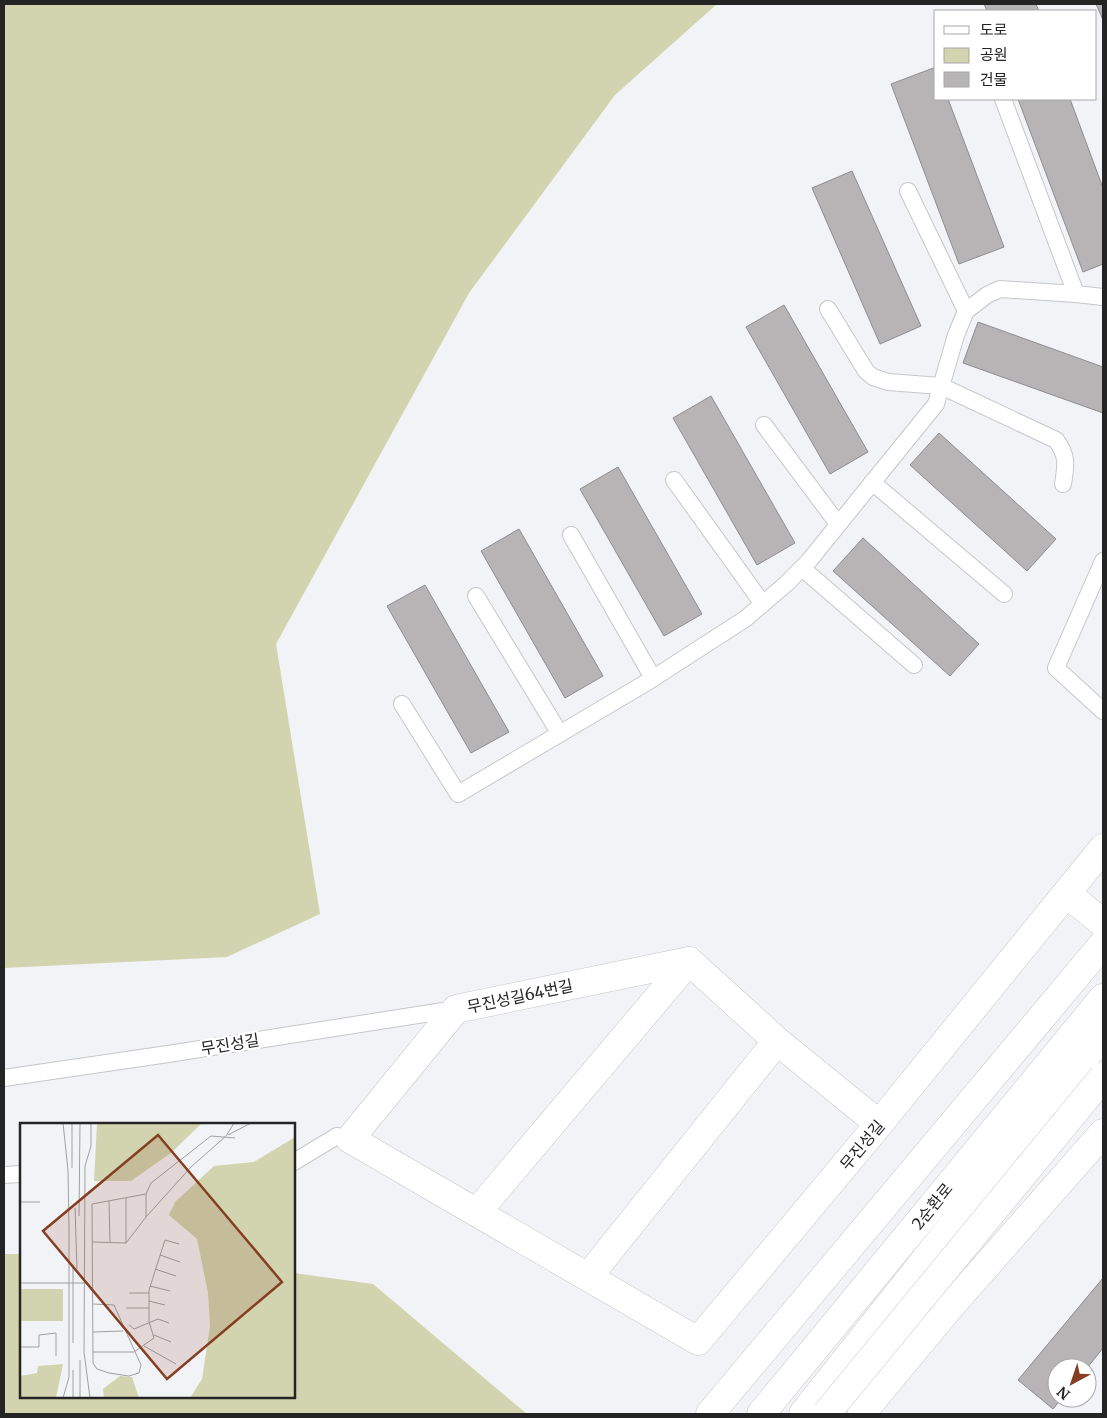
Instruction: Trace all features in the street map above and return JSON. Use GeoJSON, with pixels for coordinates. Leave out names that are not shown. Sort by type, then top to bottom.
{"type":"FeatureCollection","features":[{"type":"Feature","properties":{"kind":"main road","name":"무진성길"},"geometry":{"type":"LineString","coordinates":[[350,1139],[698,1341],[879,1124],[1103,848]]}},
{"type":"Feature","properties":{"kind":"main road"},"geometry":{"type":"LineString","coordinates":[[1067,894],[1103,923]]}},
{"type":"Feature","properties":{"kind":"main road"},"geometry":{"type":"LineString","coordinates":[[710,1414],[1103,944]]}},
{"type":"Feature","properties":{"kind":"main road"},"geometry":{"type":"LineString","coordinates":[[477,1212],[689,961],[777,1041],[879,1124]]}},
{"type":"Feature","properties":{"kind":"main road","name":"무진성길64번길"},"geometry":{"type":"LineString","coordinates":[[350,1139],[456,1009],[689,961]]}},
{"type":"Feature","properties":{"kind":"main road","name":"2순환로"},"geometry":{"type":"LineString","coordinates":[[761,1414],[1103,998]]}},
{"type":"Feature","properties":{"kind":"main road"},"geometry":{"type":"LineString","coordinates":[[803,1414],[1103,1036]]}},
{"type":"Feature","properties":{"kind":"main road"},"geometry":{"type":"LineString","coordinates":[[588,1277],[777,1041]]}},
{"type":"Feature","properties":{"kind":"main road"},"geometry":{"type":"LineString","coordinates":[[826,1414],[1103,1078]]}},
{"type":"Feature","properties":{"kind":"main road"},"geometry":{"type":"LineString","coordinates":[[1037,1119],[1061,1102],[1103,1086]]}},
{"type":"Feature","properties":{"kind":"main road"},"geometry":{"type":"LineString","coordinates":[[861,1414],[949,1308],[1103,1133]]}},
{"type":"Feature","properties":{"kind":"main road"},"geometry":{"type":"LineString","coordinates":[[949,1308],[959,1282],[972,1225],[993,1174]]}},
{"type":"Feature","properties":{"kind":"lane"},"geometry":{"type":"LineString","coordinates":[[1003,100],[1076,294]]}},
{"type":"Feature","properties":{"kind":"lane"},"geometry":{"type":"LineString","coordinates":[[908,191],[966,311]]}},
{"type":"Feature","properties":{"kind":"lane"},"geometry":{"type":"LineString","coordinates":[[402,704],[458,794],[653,678],[745,619],[786,584],[802,568],[936,404],[956,335],[966,311],[987,295],[1000,289],[1103,297]]}},
{"type":"Feature","properties":{"kind":"lane"},"geometry":{"type":"LineString","coordinates":[[828,309],[866,371],[873,377],[888,382],[941,386],[1056,440],[1064,452],[1066,466],[1063,484]]}},
{"type":"Feature","properties":{"kind":"lane"},"geometry":{"type":"LineString","coordinates":[[764,425],[838,524]]}},
{"type":"Feature","properties":{"kind":"lane"},"geometry":{"type":"LineString","coordinates":[[674,480],[763,604]]}},
{"type":"Feature","properties":{"kind":"lane"},"geometry":{"type":"LineString","coordinates":[[872,482],[1004,594]]}},
{"type":"Feature","properties":{"kind":"lane"},"geometry":{"type":"LineString","coordinates":[[570,535],[653,678]]}},
{"type":"Feature","properties":{"kind":"lane"},"geometry":{"type":"LineString","coordinates":[[1103,560],[1056,668],[1103,711]]}},
{"type":"Feature","properties":{"kind":"lane"},"geometry":{"type":"LineString","coordinates":[[802,568],[914,665]]}},
{"type":"Feature","properties":{"kind":"lane"},"geometry":{"type":"LineString","coordinates":[[476,596],[560,734]]}},
{"type":"Feature","properties":{"kind":"lane","name":"무진성길"},"geometry":{"type":"LineString","coordinates":[[4,1078],[456,1009]]}},
{"type":"Feature","properties":{"kind":"lane"},"geometry":{"type":"LineString","coordinates":[[295,1161],[337,1136],[350,1139]]}},
{"type":"Feature","properties":{"kind":"lane"},"geometry":{"type":"LineString","coordinates":[[4,1175],[20,1174]]}},
{"type":"Feature","properties":{"kind":"green space"},"geometry":{"type":"Polygon","coordinates":[[[4,4],[717,4],[615,95],[469,293],[276,644],[320,914],[227,957],[4,968],[4,4]]]}},
{"type":"Feature","properties":{"kind":"green space"},"geometry":{"type":"Polygon","coordinates":[[[4,1254],[20,1254],[20,1398],[295,1398],[295,1273],[373,1284],[527,1414],[4,1414],[4,1254]]]}},
{"type":"Feature","properties":{"kind":"building"},"geometry":{"type":"Polygon","coordinates":[[[984,4],[1036,4],[1039,10],[987,10],[984,4]]]}},
{"type":"Feature","properties":{"kind":"building"},"geometry":{"type":"Polygon","coordinates":[[[1096,4],[1103,4],[1103,20],[1096,4]]]}},
{"type":"Feature","properties":{"kind":"building"},"geometry":{"type":"Polygon","coordinates":[[[934,68],[934,100],[948,100],[1004,247],[959,264],[891,84],[934,68]]]}},
{"type":"Feature","properties":{"kind":"building"},"geometry":{"type":"Polygon","coordinates":[[[1018,100],[1070,100],[1103,188],[1103,264],[1083,272],[1018,100]]]}},
{"type":"Feature","properties":{"kind":"building"},"geometry":{"type":"Polygon","coordinates":[[[852,171],[921,326],[880,344],[812,188],[852,171]]]}},
{"type":"Feature","properties":{"kind":"building"},"geometry":{"type":"Polygon","coordinates":[[[784,305],[868,452],[830,474],[746,327],[784,305]]]}},
{"type":"Feature","properties":{"kind":"building"},"geometry":{"type":"Polygon","coordinates":[[[978,322],[1103,367],[1103,413],[963,363],[978,322]]]}},
{"type":"Feature","properties":{"kind":"building"},"geometry":{"type":"Polygon","coordinates":[[[711,396],[795,543],[757,565],[673,418],[711,396]]]}},
{"type":"Feature","properties":{"kind":"building"},"geometry":{"type":"Polygon","coordinates":[[[939,433],[1056,539],[1027,571],[910,465],[939,433]]]}},
{"type":"Feature","properties":{"kind":"building"},"geometry":{"type":"Polygon","coordinates":[[[618,467],[702,614],[664,636],[580,489],[618,467]]]}},
{"type":"Feature","properties":{"kind":"building"},"geometry":{"type":"Polygon","coordinates":[[[519,529],[603,676],[565,698],[481,551],[519,529]]]}},
{"type":"Feature","properties":{"kind":"building"},"geometry":{"type":"Polygon","coordinates":[[[863,538],[979,644],[950,676],[833,571],[863,538]]]}},
{"type":"Feature","properties":{"kind":"building"},"geometry":{"type":"Polygon","coordinates":[[[425,585],[509,732],[471,753],[387,606],[425,585]]]}},
{"type":"Feature","properties":{"kind":"building"},"geometry":{"type":"Polygon","coordinates":[[[1103,1278],[1103,1348],[1095,1358],[1047,1358],[1047,1404],[1018,1380],[1103,1278]]]}}]}
